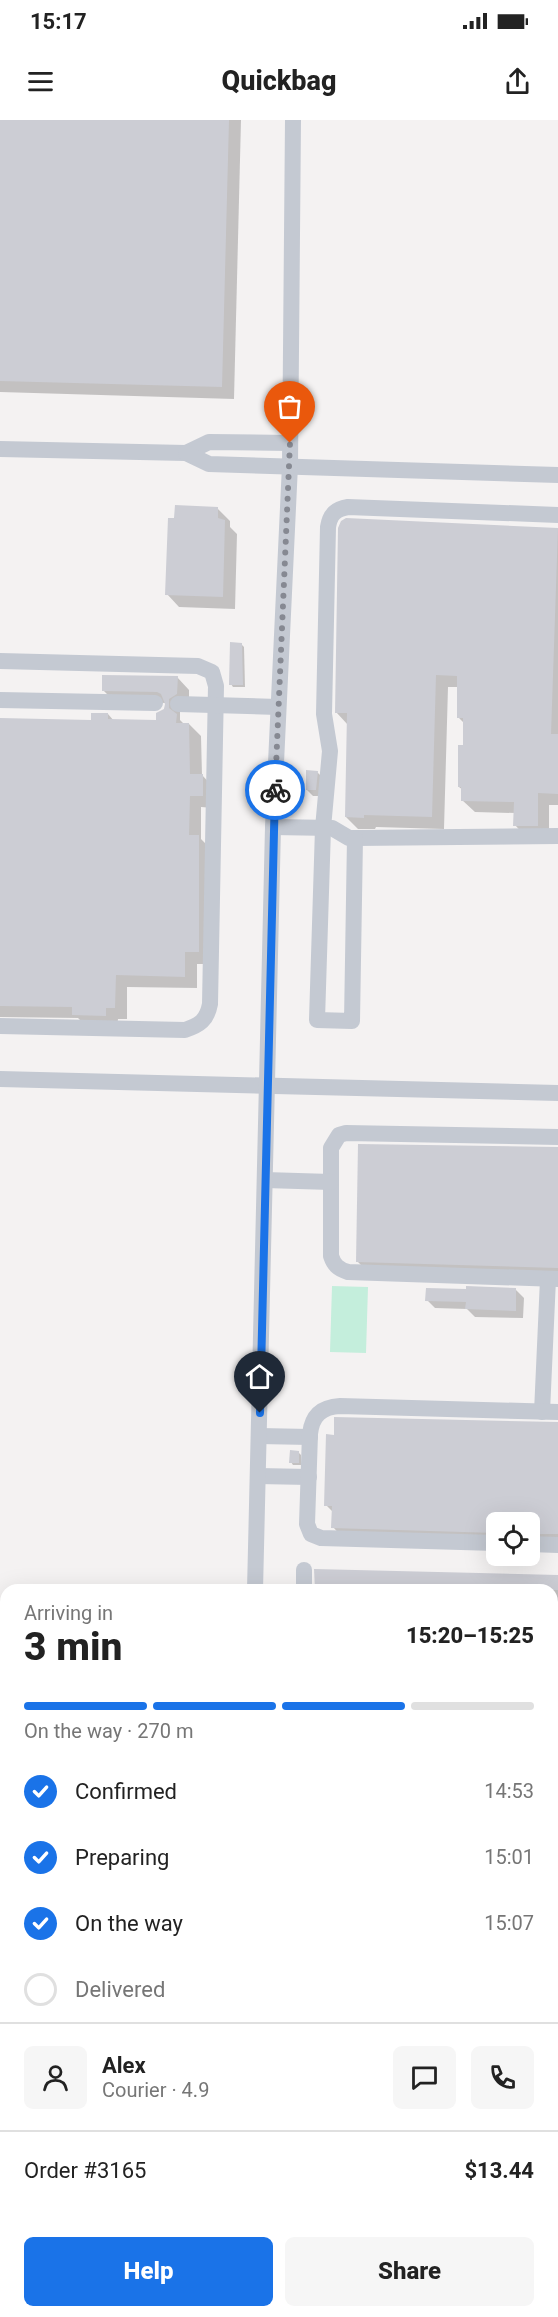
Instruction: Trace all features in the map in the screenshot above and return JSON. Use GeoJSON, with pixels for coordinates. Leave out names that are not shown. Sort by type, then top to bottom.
{"type":"FeatureCollection","features":[{"type":"Feature","properties":{"kind":"street"},"geometry":{"type":"LineString","coordinates":[[255,1584],[273,827],[290,465],[293,120]]}},
{"type":"Feature","properties":{"kind":"street"},"geometry":{"type":"LineString","coordinates":[[186,453],[209,442],[290,443]]}},
{"type":"Feature","properties":{"kind":"street"},"geometry":{"type":"LineString","coordinates":[[0,449],[186,453],[209,464],[558,475]]}},
{"type":"Feature","properties":{"kind":"street"},"geometry":{"type":"LineString","coordinates":[[355,838],[352,1022],[317,1020],[323,828],[330,751],[324,714],[328,527],[333,514],[339,508],[348,507],[558,515]]}},
{"type":"Feature","properties":{"kind":"street"},"geometry":{"type":"LineString","coordinates":[[0,661],[204,667],[214,675],[216,705],[210,1004],[206,1018],[195,1027],[185,1030],[0,1026]]}},
{"type":"Feature","properties":{"kind":"street"},"geometry":{"type":"LineString","coordinates":[[0,700],[155,703]]}},
{"type":"Feature","properties":{"kind":"street"},"geometry":{"type":"LineString","coordinates":[[178,704],[279,707]]}},
{"type":"Feature","properties":{"kind":"street"},"geometry":{"type":"LineString","coordinates":[[273,827],[323,828],[337,830],[346,836],[355,838],[558,836]]}},
{"type":"Feature","properties":{"kind":"street"},"geometry":{"type":"LineString","coordinates":[[0,1079],[558,1093]]}},
{"type":"Feature","properties":{"kind":"street"},"geometry":{"type":"LineString","coordinates":[[486,1543],[315,1536],[311,1534],[307,1524],[310,1427],[320,1411],[333,1407],[550,1412],[553,1279],[340,1270],[334,1264],[331,1256],[331,1148],[339,1135],[346,1133],[558,1137]]}},
{"type":"Feature","properties":{"kind":"street"},"geometry":{"type":"LineString","coordinates":[[265,1180],[331,1182]]}},
{"type":"Feature","properties":{"kind":"street"},"geometry":{"type":"LineString","coordinates":[[259,1436],[309,1437]]}},
{"type":"Feature","properties":{"kind":"street"},"geometry":{"type":"LineString","coordinates":[[258,1476],[309,1477]]}},
{"type":"Feature","properties":{"kind":"street"},"geometry":{"type":"LineString","coordinates":[[540,1544],[558,1545]]}},
{"type":"Feature","properties":{"kind":"street"},"geometry":{"type":"LineString","coordinates":[[304,1570],[304,1584]]}},
{"type":"Feature","properties":{"kind":"green space"},"geometry":{"type":"Polygon","coordinates":[[[332,1286],[368,1287],[366,1353],[330,1352],[332,1286]]]}},
{"type":"Feature","properties":{"kind":"building"},"geometry":{"type":"Polygon","coordinates":[[[0,120],[229,120],[222,387],[0,381],[0,120]]]}},
{"type":"Feature","properties":{"kind":"building"},"geometry":{"type":"Polygon","coordinates":[[[175,505],[218,507],[218,518],[225,520],[223,597],[165,595],[168,518],[174,518],[175,505]]]}},
{"type":"Feature","properties":{"kind":"building"},"geometry":{"type":"Polygon","coordinates":[[[346,518],[558,528],[551,734],[558,734],[558,794],[538,793],[538,826],[513,826],[514,802],[461,801],[461,787],[458,787],[458,745],[463,745],[463,718],[457,718],[457,676],[436,675],[432,817],[364,815],[364,818],[345,817],[347,713],[335,713],[338,528],[341,521],[346,518]]]}},
{"type":"Feature","properties":{"kind":"building"},"geometry":{"type":"Polygon","coordinates":[[[230,642],[242,643],[243,685],[229,685],[230,642]]]}},
{"type":"Feature","properties":{"kind":"building"},"geometry":{"type":"Polygon","coordinates":[[[102,675],[178,676],[177,694],[169,699],[169,708],[177,714],[176,723],[189,723],[190,774],[203,774],[203,796],[190,796],[189,835],[199,835],[199,952],[185,952],[185,977],[116,975],[115,1008],[106,1008],[106,1016],[72,1015],[72,1007],[0,1006],[0,718],[91,720],[91,713],[108,713],[108,719],[156,720],[156,713],[164,709],[165,704],[161,694],[157,692],[102,691],[102,675]]]}},
{"type":"Feature","properties":{"kind":"building"},"geometry":{"type":"Polygon","coordinates":[[[306,770],[318,771],[316,790],[306,790],[306,770]]]}},
{"type":"Feature","properties":{"kind":"building"},"geometry":{"type":"Polygon","coordinates":[[[358,1144],[558,1147],[558,1268],[356,1262],[358,1144]]]}},
{"type":"Feature","properties":{"kind":"building"},"geometry":{"type":"Polygon","coordinates":[[[466,1286],[516,1288],[516,1311],[465,1309],[466,1302],[425,1301],[426,1288],[466,1289],[466,1286]]]}},
{"type":"Feature","properties":{"kind":"building"},"geometry":{"type":"Polygon","coordinates":[[[334,1417],[558,1422],[558,1534],[540,1534],[540,1512],[486,1512],[486,1533],[331,1528],[332,1506],[324,1506],[326,1434],[334,1435],[334,1417]]]}},
{"type":"Feature","properties":{"kind":"building"},"geometry":{"type":"Polygon","coordinates":[[[290,1450],[299,1451],[299,1463],[289,1463],[290,1450]]]}},
{"type":"Feature","properties":{"kind":"building"},"geometry":{"type":"Polygon","coordinates":[[[314,1569],[558,1575],[558,1584],[315,1584],[314,1569]]]}},
{"type":"Feature","properties":{"kind":"way so far"},"geometry":{"type":"LineString","coordinates":[[275,790],[290,443]]}},
{"type":"Feature","properties":{"kind":"route"},"geometry":{"type":"LineString","coordinates":[[260,1413],[275,790]]}}]}
